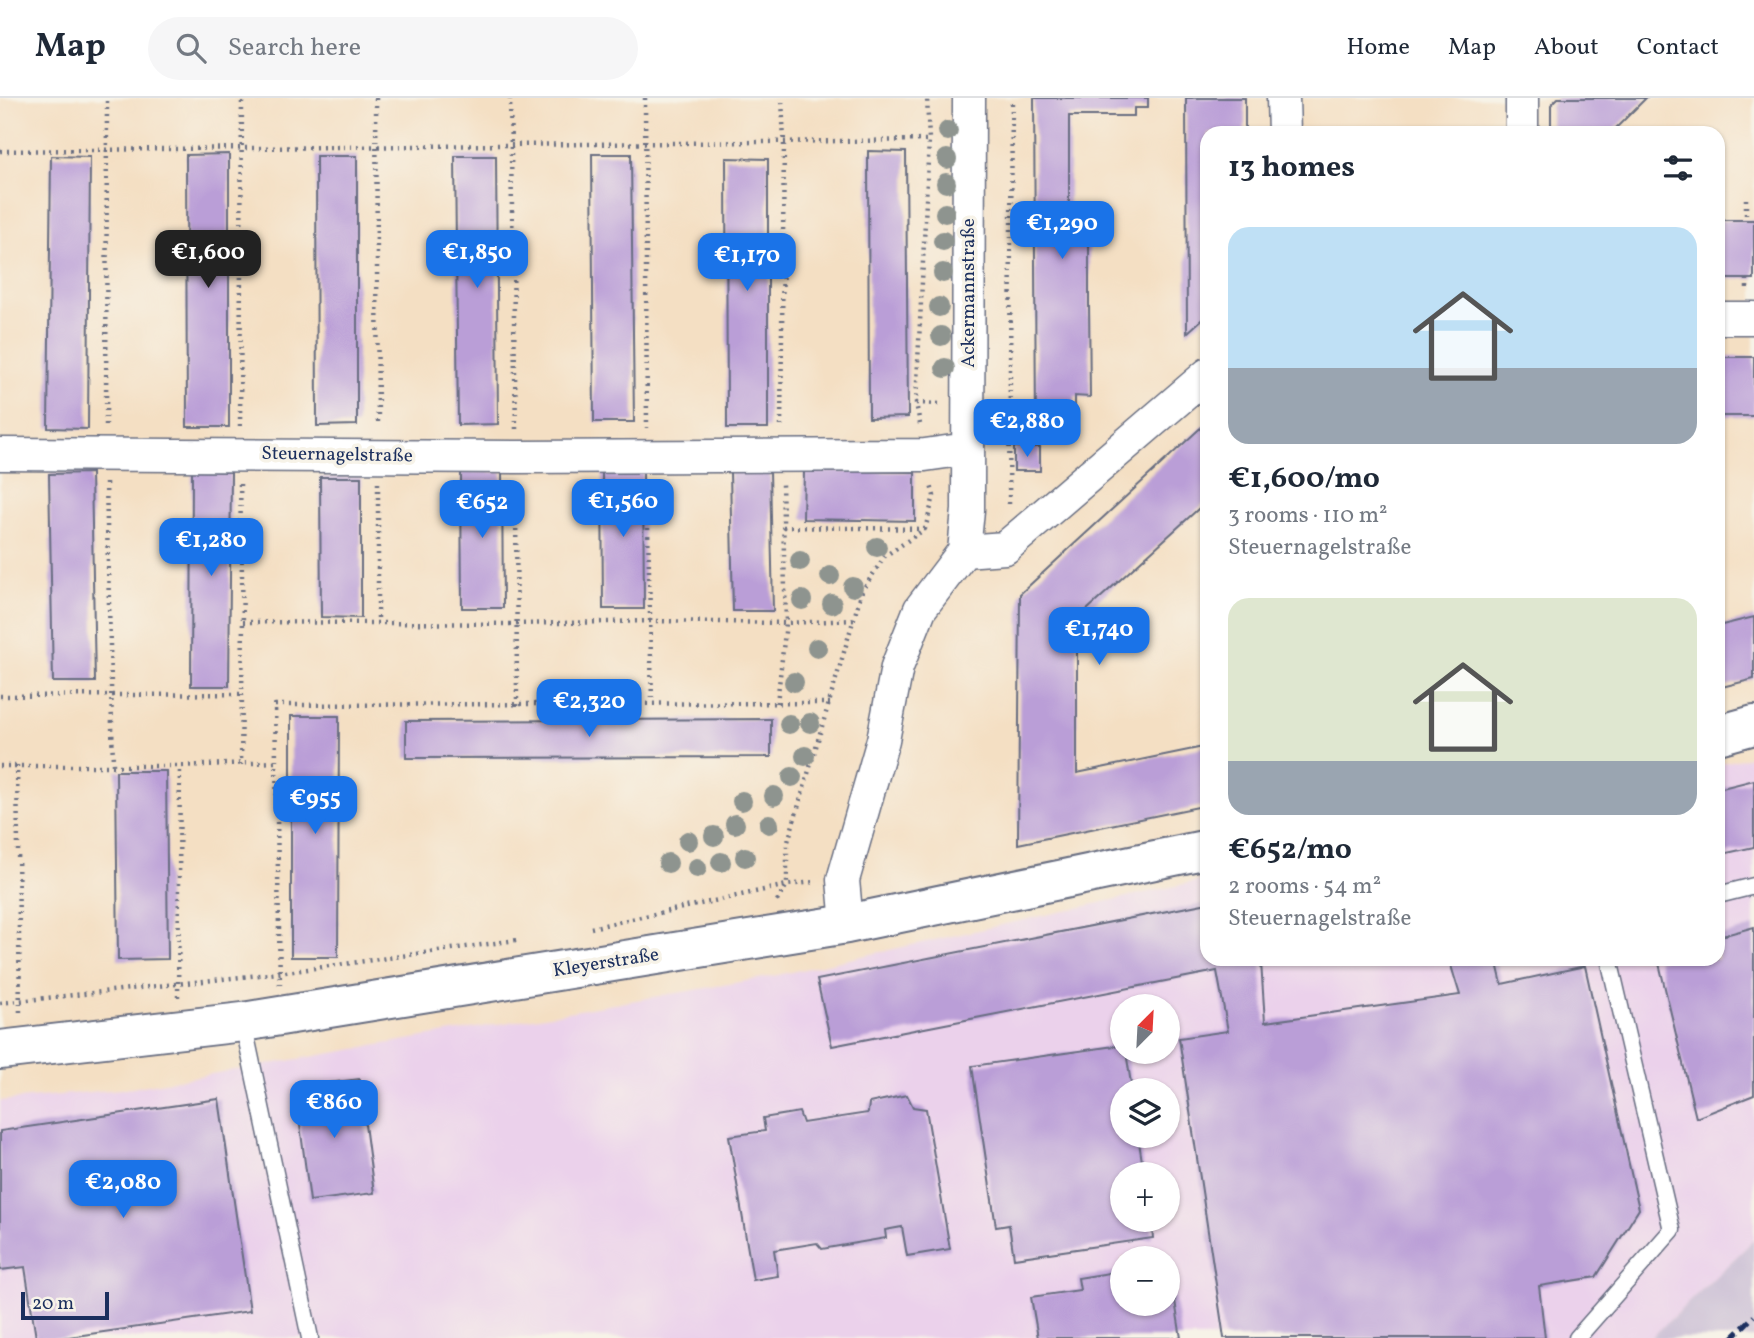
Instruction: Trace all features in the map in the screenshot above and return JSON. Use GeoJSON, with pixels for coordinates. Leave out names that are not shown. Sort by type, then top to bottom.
{"type":"FeatureCollection","features":[{"type":"Feature","properties":{"kind":"street","name":"Ackermannstraße"},"geometry":{"type":"LineString","coordinates":[[964,551],[968,510],[969,98]]}},
{"type":"Feature","properties":{"kind":"street"},"geometry":{"type":"LineString","coordinates":[[1283,98],[1284,126]]}},
{"type":"Feature","properties":{"kind":"street"},"geometry":{"type":"LineString","coordinates":[[1521,126],[1522,98]]}},
{"type":"Feature","properties":{"kind":"street"},"geometry":{"type":"LineString","coordinates":[[1725,318],[1754,318]]}},
{"type":"Feature","properties":{"kind":"street"},"geometry":{"type":"LineString","coordinates":[[847,924],[843,880],[883,740],[897,667],[920,609],[964,551],[1005,548],[1200,381]]}},
{"type":"Feature","properties":{"kind":"street","name":"Steuernagelstraße"},"geometry":{"type":"LineString","coordinates":[[0,453],[781,456],[925,455],[967,449]]}},
{"type":"Feature","properties":{"kind":"street"},"geometry":{"type":"LineString","coordinates":[[1725,732],[1754,725]]}},
{"type":"Feature","properties":{"kind":"street","name":"Kleyerstraße"},"geometry":{"type":"LineString","coordinates":[[10,1049],[178,1032],[847,924],[1200,851]]}},
{"type":"Feature","properties":{"kind":"lane"},"geometry":{"type":"LineString","coordinates":[[1725,893],[1754,886]]}},
{"type":"Feature","properties":{"kind":"lane"},"geometry":{"type":"LineString","coordinates":[[1577,1338],[1672,1230],[1611,966]]}},
{"type":"Feature","properties":{"kind":"lane"},"geometry":{"type":"LineString","coordinates":[[243,1022],[310,1338]]}},
{"type":"Feature","properties":{"kind":"path"},"geometry":{"type":"LineString","coordinates":[[376,98],[378,623]]}},
{"type":"Feature","properties":{"kind":"path"},"geometry":{"type":"LineString","coordinates":[[510,98],[517,706]]}},
{"type":"Feature","properties":{"kind":"path"},"geometry":{"type":"LineString","coordinates":[[645,98],[648,145],[646,456],[652,702]]}},
{"type":"Feature","properties":{"kind":"path"},"geometry":{"type":"LineString","coordinates":[[777,703],[786,623],[781,456],[784,143],[782,98]]}},
{"type":"Feature","properties":{"kind":"path"},"geometry":{"type":"LineString","coordinates":[[756,939],[787,885],[787,845],[831,704],[862,591],[885,556],[925,529],[934,496],[916,403],[929,140],[927,98]]}},
{"type":"Feature","properties":{"kind":"path"},"geometry":{"type":"LineString","coordinates":[[1012,98],[1009,505],[1022,533]]}},
{"type":"Feature","properties":{"kind":"path"},"geometry":{"type":"LineString","coordinates":[[0,152],[929,140]]}},
{"type":"Feature","properties":{"kind":"path"},"geometry":{"type":"LineString","coordinates":[[1746,199],[1746,220]]}},
{"type":"Feature","properties":{"kind":"path"},"geometry":{"type":"LineString","coordinates":[[783,527],[925,529]]}},
{"type":"Feature","properties":{"kind":"path"},"geometry":{"type":"LineString","coordinates":[[243,622],[515,624],[651,621],[786,623],[855,620]]}},
{"type":"Feature","properties":{"kind":"path"},"geometry":{"type":"LineString","coordinates":[[0,696],[242,694]]}},
{"type":"Feature","properties":{"kind":"path"},"geometry":{"type":"LineString","coordinates":[[281,1015],[275,705],[517,706],[652,702],[831,704]]}},
{"type":"Feature","properties":{"kind":"path"},"geometry":{"type":"LineString","coordinates":[[0,766],[180,766],[275,762]]}},
{"type":"Feature","properties":{"kind":"path"},"geometry":{"type":"LineString","coordinates":[[10,1049],[20,1001],[17,765]]}},
{"type":"Feature","properties":{"kind":"path"},"geometry":{"type":"LineString","coordinates":[[178,1032],[180,766]]}},
{"type":"Feature","properties":{"kind":"path"},"geometry":{"type":"LineString","coordinates":[[583,930],[787,885],[843,880]]}},
{"type":"Feature","properties":{"kind":"path"},"geometry":{"type":"LineString","coordinates":[[0,1003],[279,972],[528,939]]}},
{"type":"Feature","properties":{"kind":"shaded area"},"geometry":{"type":"Polygon","coordinates":[[[1754,756],[1754,1240],[1651,1338],[0,1338],[0,1101],[131,1088],[769,977],[1200,881],[1200,966],[1725,966],[1725,763],[1754,756]]]}},
{"type":"Feature","properties":{"kind":"shaded area"},"geometry":{"type":"Polygon","coordinates":[[[1754,1240],[1754,1338],[1651,1338],[1754,1240]]]}},
{"type":"Feature","properties":{"kind":"building"},"geometry":{"type":"Polygon","coordinates":[[[1034,98],[1148,98],[1148,108],[1134,108],[1134,116],[1069,116],[1069,212],[1074,212],[1074,227],[1083,227],[1084,244],[1089,244],[1090,397],[1075,396],[1075,407],[1070,407],[1070,429],[1036,429],[1034,98]]]}},
{"type":"Feature","properties":{"kind":"building"},"geometry":{"type":"Polygon","coordinates":[[[1186,98],[1245,98],[1245,126],[1200,126],[1200,321],[1187,333],[1186,98]]]}},
{"type":"Feature","properties":{"kind":"building"},"geometry":{"type":"Polygon","coordinates":[[[1558,98],[1646,98],[1618,126],[1551,126],[1551,105],[1558,98]]]}},
{"type":"Feature","properties":{"kind":"building"},"geometry":{"type":"Polygon","coordinates":[[[868,151],[906,152],[908,417],[869,418],[868,151]]]}},
{"type":"Feature","properties":{"kind":"building"},"geometry":{"type":"Polygon","coordinates":[[[229,154],[229,427],[187,427],[186,155],[229,154]]]}},
{"type":"Feature","properties":{"kind":"building"},"geometry":{"type":"Polygon","coordinates":[[[592,154],[631,154],[634,422],[594,422],[592,154]]]}},
{"type":"Feature","properties":{"kind":"building"},"geometry":{"type":"Polygon","coordinates":[[[51,156],[90,157],[88,429],[48,428],[51,156]]]}},
{"type":"Feature","properties":{"kind":"building"},"geometry":{"type":"Polygon","coordinates":[[[316,156],[357,156],[357,425],[317,426],[316,156]]]}},
{"type":"Feature","properties":{"kind":"building"},"geometry":{"type":"Polygon","coordinates":[[[455,156],[496,156],[498,424],[458,425],[455,156]]]}},
{"type":"Feature","properties":{"kind":"building"},"geometry":{"type":"Polygon","coordinates":[[[726,158],[768,159],[768,428],[727,428],[726,158]]]}},
{"type":"Feature","properties":{"kind":"building"},"geometry":{"type":"Polygon","coordinates":[[[1725,220],[1754,220],[1754,279],[1725,279],[1725,220]]]}},
{"type":"Feature","properties":{"kind":"building"},"geometry":{"type":"Polygon","coordinates":[[[1725,357],[1754,357],[1754,416],[1725,416],[1725,357]]]}},
{"type":"Feature","properties":{"kind":"building"},"geometry":{"type":"Polygon","coordinates":[[[1200,428],[1200,507],[1077,619],[1077,773],[1200,748],[1200,807],[1018,844],[1020,594],[1200,428]]]}},
{"type":"Feature","properties":{"kind":"building"},"geometry":{"type":"Polygon","coordinates":[[[1014,447],[1040,447],[1040,471],[1014,471],[1014,447]]]}},
{"type":"Feature","properties":{"kind":"building"},"geometry":{"type":"Polygon","coordinates":[[[643,468],[644,609],[603,609],[602,469],[643,468]]]}},
{"type":"Feature","properties":{"kind":"building"},"geometry":{"type":"Polygon","coordinates":[[[770,470],[773,611],[733,611],[730,471],[770,470]]]}},
{"type":"Feature","properties":{"kind":"building"},"geometry":{"type":"Polygon","coordinates":[[[192,471],[231,472],[229,686],[191,686],[192,471]]]}},
{"type":"Feature","properties":{"kind":"building"},"geometry":{"type":"Polygon","coordinates":[[[804,471],[915,472],[915,521],[803,519],[804,471]]]}},
{"type":"Feature","properties":{"kind":"building"},"geometry":{"type":"Polygon","coordinates":[[[461,472],[502,472],[503,608],[462,608],[461,472]]]}},
{"type":"Feature","properties":{"kind":"building"},"geometry":{"type":"Polygon","coordinates":[[[91,473],[95,682],[53,682],[49,474],[91,473]]]}},
{"type":"Feature","properties":{"kind":"building"},"geometry":{"type":"Polygon","coordinates":[[[320,477],[361,477],[361,618],[321,617],[320,477]]]}},
{"type":"Feature","properties":{"kind":"building"},"geometry":{"type":"Polygon","coordinates":[[[1754,617],[1754,679],[1725,686],[1725,624],[1754,617]]]}},
{"type":"Feature","properties":{"kind":"building"},"geometry":{"type":"Polygon","coordinates":[[[291,716],[339,716],[338,957],[291,957],[291,716]]]}},
{"type":"Feature","properties":{"kind":"building"},"geometry":{"type":"Polygon","coordinates":[[[771,719],[771,757],[406,758],[406,721],[771,719]]]}},
{"type":"Feature","properties":{"kind":"building"},"geometry":{"type":"Polygon","coordinates":[[[116,771],[166,771],[168,959],[118,960],[116,771]]]}},
{"type":"Feature","properties":{"kind":"building"},"geometry":{"type":"Polygon","coordinates":[[[1754,780],[1754,847],[1725,853],[1725,787],[1754,780]]]}},
{"type":"Feature","properties":{"kind":"building"},"geometry":{"type":"Polygon","coordinates":[[[1200,905],[1200,966],[1261,966],[1265,1022],[1460,995],[1451,966],[1498,966],[1502,984],[1585,966],[1639,1209],[1596,1277],[1539,1286],[1545,1338],[1224,1338],[1180,1045],[1180,1038],[1228,1031],[1217,971],[832,1046],[817,980],[1200,905]]]}},
{"type":"Feature","properties":{"kind":"building"},"geometry":{"type":"Polygon","coordinates":[[[1754,927],[1754,1095],[1696,1118],[1660,966],[1725,966],[1725,935],[1754,927]]]}},
{"type":"Feature","properties":{"kind":"building"},"geometry":{"type":"Polygon","coordinates":[[[1110,1047],[1110,1064],[1128,1064],[1130,1078],[1110,1078],[1110,1148],[1140,1148],[1142,1162],[1110,1162],[1110,1232],[1152,1232],[1153,1238],[1014,1258],[1009,1225],[996,1227],[972,1066],[1110,1047]]]}},
{"type":"Feature","properties":{"kind":"building"},"geometry":{"type":"Polygon","coordinates":[[[359,1079],[374,1193],[310,1201],[295,1087],[359,1079]]]}},
{"type":"Feature","properties":{"kind":"building"},"geometry":{"type":"Polygon","coordinates":[[[907,1095],[913,1107],[926,1109],[950,1249],[907,1256],[902,1227],[885,1230],[886,1238],[822,1249],[817,1243],[774,1250],[778,1276],[753,1280],[729,1136],[765,1131],[763,1118],[799,1112],[803,1123],[868,1113],[869,1103],[907,1095]]]}},
{"type":"Feature","properties":{"kind":"building"},"geometry":{"type":"Polygon","coordinates":[[[219,1099],[250,1311],[62,1338],[36,1338],[25,1267],[0,1270],[0,1131],[219,1099]]]}},
{"type":"Feature","properties":{"kind":"building"},"geometry":{"type":"Polygon","coordinates":[[[1110,1273],[1110,1316],[1177,1316],[1181,1338],[1038,1338],[1031,1297],[1080,1290],[1078,1278],[1110,1273]]]}},
{"type":"Feature","properties":{"kind":"railway"},"geometry":{"type":"LineString","coordinates":[[1732,1338],[1754,1316]]}}]}
